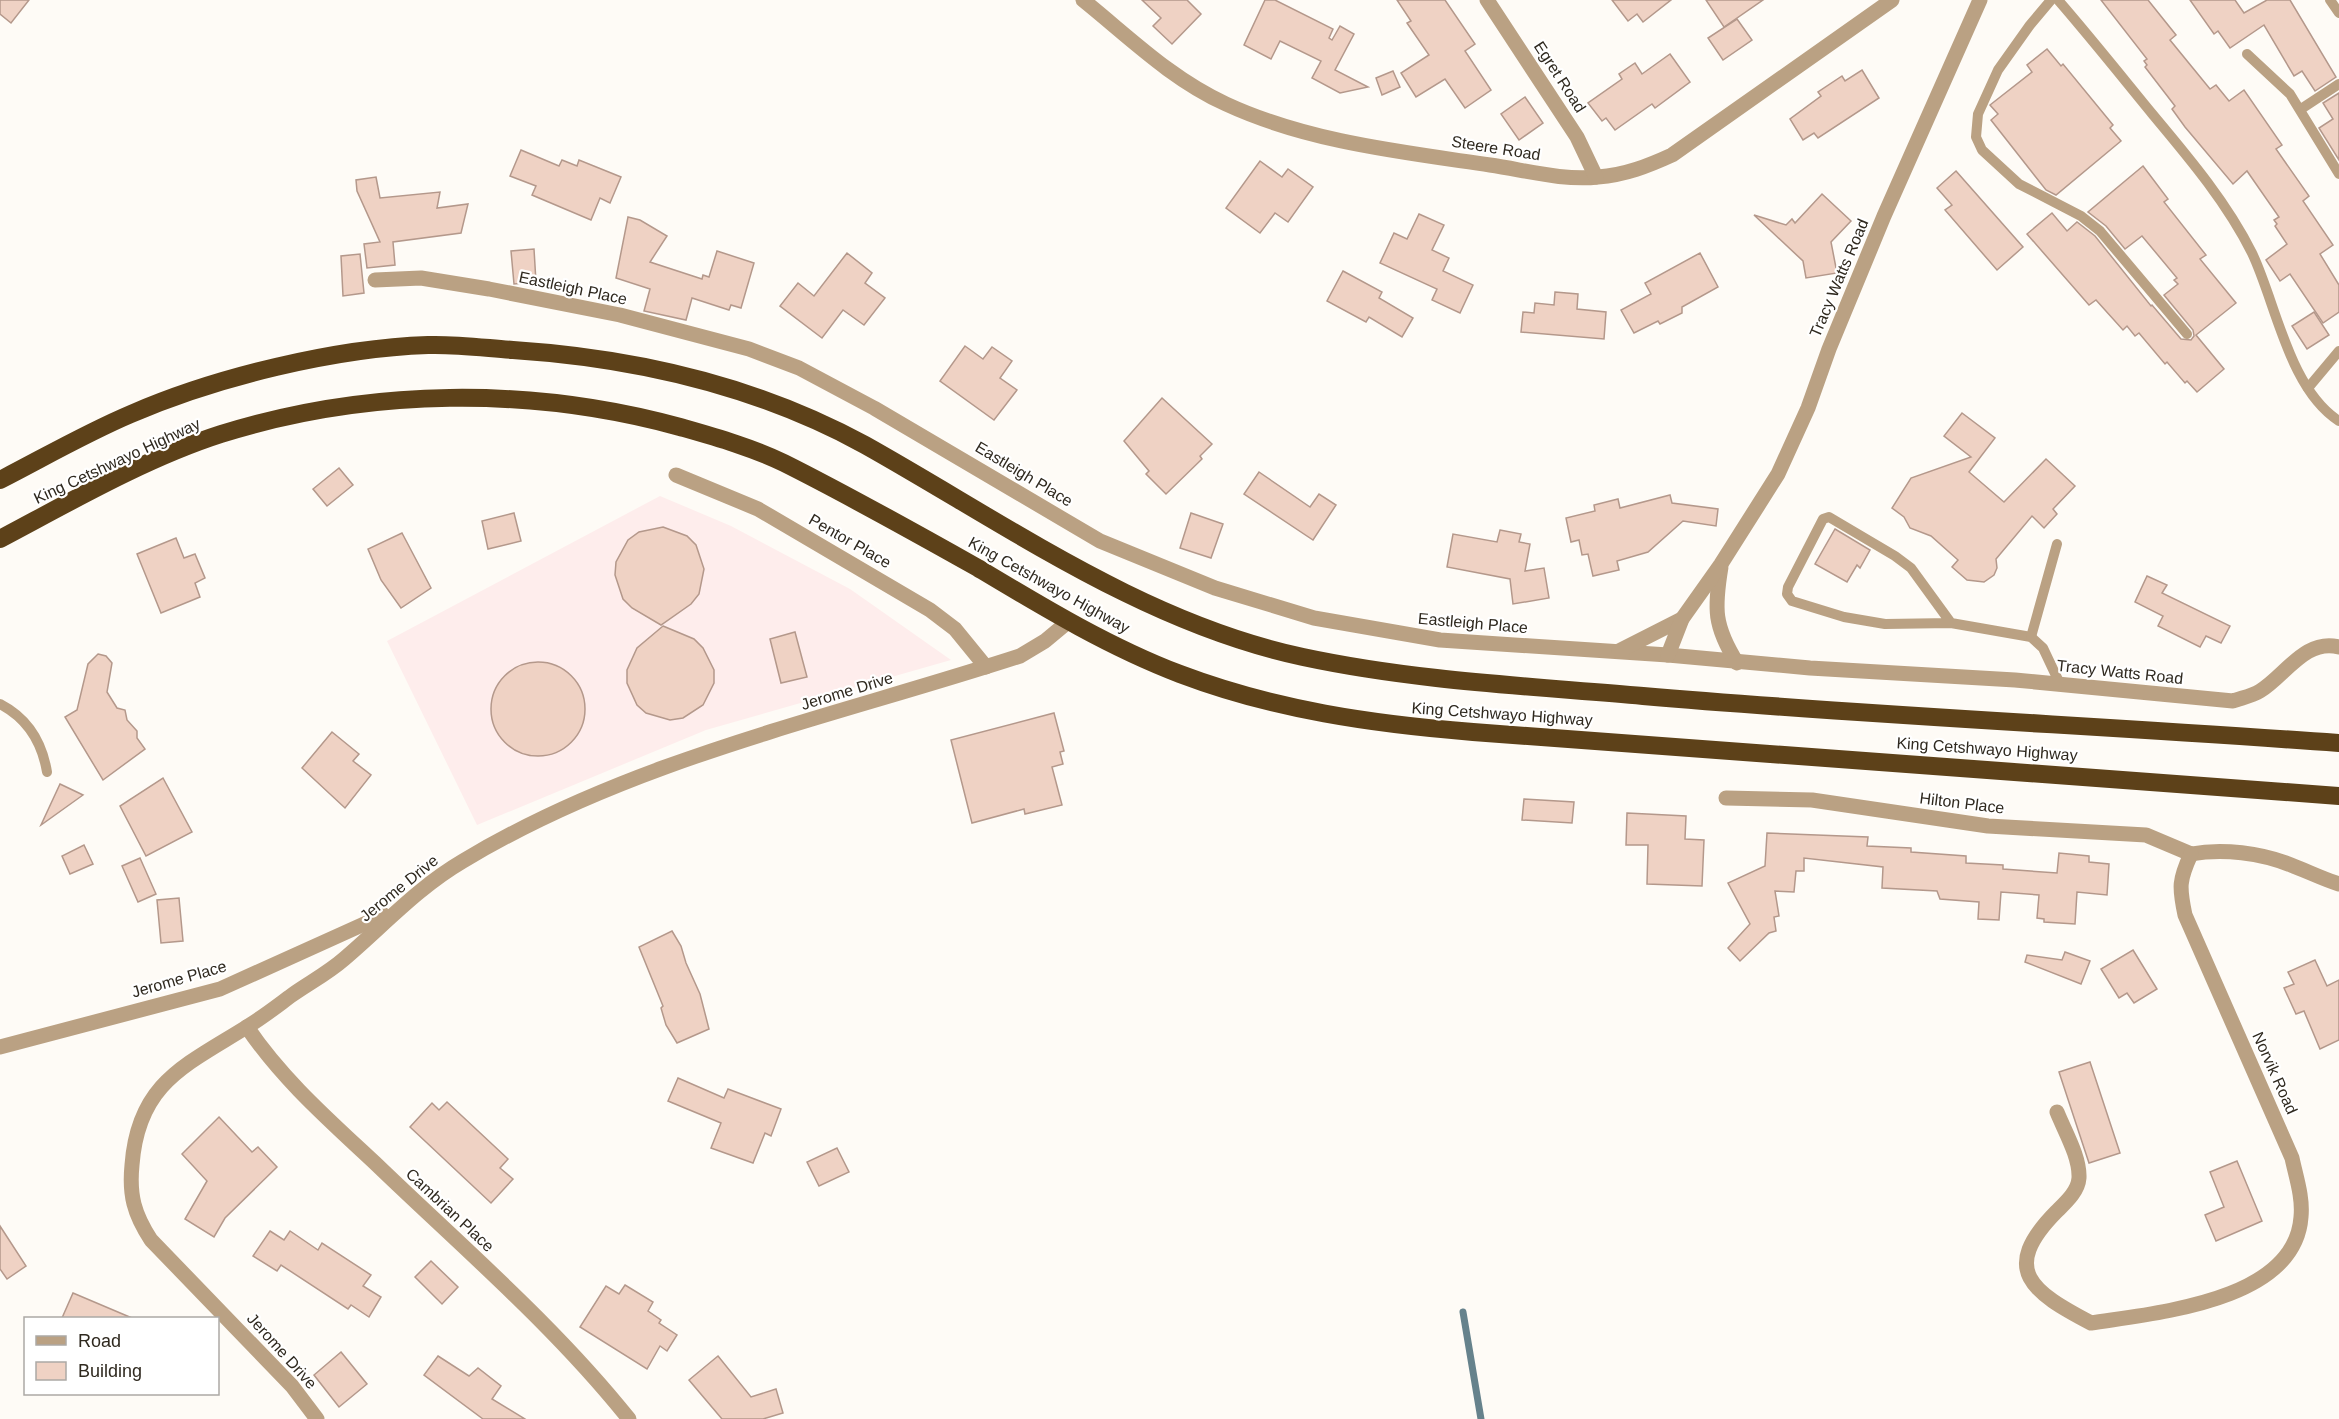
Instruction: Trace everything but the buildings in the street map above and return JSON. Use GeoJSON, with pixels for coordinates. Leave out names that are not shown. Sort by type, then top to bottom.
{"type":"FeatureCollection","features":[{"type":"Feature","properties":{"kind":"highway","name":"King Cetshwayo Highway"},"geometry":{"type":"LineString","coordinates":[[0,480],[133,413],[207,387],[278,367],[382,350],[430,345],[561,353],[632,363],[724,387],[789,410],[858,441],[1126,594],[1233,638],[1296,655],[1356,667],[1438,678],[1790,708],[2336,741]]}},
{"type":"Feature","properties":{"kind":"highway","name":"King Cetshwayo Highway"},"geometry":{"type":"LineString","coordinates":[[0,539],[99,486],[219,435],[307,412],[354,405],[429,399],[531,400],[602,408],[664,423],[718,438],[781,462],[909,529],[1069,621],[1180,674],[1248,696],[1334,717],[1473,732],[2339,796]]}},
{"type":"Feature","properties":{"kind":"street","name":"Steere Road"},"geometry":{"type":"LineString","coordinates":[[1083,0],[1143,52],[1184,80],[1225,103],[1258,117],[1365,145],[1551,174],[1596,177],[1635,170],[1672,154],[1892,0]]}},
{"type":"Feature","properties":{"kind":"street","name":"Egret Road"},"geometry":{"type":"LineString","coordinates":[[1487,0],[1577,137],[1596,177]]}},
{"type":"Feature","properties":{"kind":"street","name":"Tracy Watts Road"},"geometry":{"type":"LineString","coordinates":[[1980,0],[1884,216],[1829,349],[1808,408],[1778,474],[1722,564],[1682,619],[1668,655],[1737,663],[2060,684],[2233,701],[2258,693],[2310,650],[2323,645],[2339,647]]}},
{"type":"Feature","properties":{"kind":"street","name":"Eastleigh Place"},"geometry":{"type":"LineString","coordinates":[[375,280],[421,278],[489,289],[620,315],[749,348],[799,368],[874,408],[1100,541],[1215,588],[1303,615],[1440,640],[1668,655]]}},
{"type":"Feature","properties":{"kind":"street","name":"Pentor Place"},"geometry":{"type":"LineString","coordinates":[[676,475],[758,509],[930,610],[955,629],[986,667]]}},
{"type":"Feature","properties":{"kind":"street","name":"Tracy Watts Road"},"geometry":{"type":"LineString","coordinates":[[1722,564],[1715,603],[1716,617],[1718,628],[1737,663]]}},
{"type":"Feature","properties":{"kind":"street"},"geometry":{"type":"LineString","coordinates":[[1619,651],[1682,619]]}},
{"type":"Feature","properties":{"kind":"street","name":"Jerome Drive"},"geometry":{"type":"LineString","coordinates":[[317,1419],[292,1386],[150,1240],[132,1205],[130,1186],[133,1142],[143,1114],[156,1091],[180,1069],[247,1027],[343,960],[395,910],[431,880],[466,859],[619,784],[692,756],[1020,656],[1045,641],[1069,621]]}},
{"type":"Feature","properties":{"kind":"street","name":"Hilton Place"},"geometry":{"type":"LineString","coordinates":[[1726,798],[1812,800],[1988,826],[2146,835],[2191,854]]}},
{"type":"Feature","properties":{"kind":"street"},"geometry":{"type":"LineString","coordinates":[[2191,854],[2215,850],[2256,856],[2289,864],[2339,884]]}},
{"type":"Feature","properties":{"kind":"street","name":"Norvik Road"},"geometry":{"type":"LineString","coordinates":[[2057,1112],[2076,1161],[2078,1184],[2064,1204],[2040,1230],[2027,1252],[2025,1267],[2033,1283],[2074,1314],[2091,1323],[2202,1303],[2256,1282],[2286,1256],[2297,1238],[2301,1217],[2300,1191],[2292,1158],[2185,915],[2180,891],[2181,877],[2191,854]]}},
{"type":"Feature","properties":{"kind":"street","name":"Jerome Place"},"geometry":{"type":"LineString","coordinates":[[0,1047],[220,989],[395,910]]}},
{"type":"Feature","properties":{"kind":"street","name":"Cambrian Place"},"geometry":{"type":"LineString","coordinates":[[247,1027],[296,1089],[498,1280],[600,1383],[629,1419]]}},
{"type":"Feature","properties":{"kind":"lane"},"geometry":{"type":"LineString","coordinates":[[2051,0],[1998,70],[1978,114],[1976,137],[1982,150],[2019,184],[2081,216],[2100,231],[2187,334]]}},
{"type":"Feature","properties":{"kind":"lane"},"geometry":{"type":"LineString","coordinates":[[2058,0],[2202,173],[2252,254],[2278,324],[2308,388],[2320,406],[2339,420]]}},
{"type":"Feature","properties":{"kind":"lane"},"geometry":{"type":"LineString","coordinates":[[2330,0],[2339,13]]}},
{"type":"Feature","properties":{"kind":"lane"},"geometry":{"type":"LineString","coordinates":[[2247,54],[2279,82],[2301,109],[2339,174]]}},
{"type":"Feature","properties":{"kind":"lane"},"geometry":{"type":"LineString","coordinates":[[2301,109],[2339,84]]}},
{"type":"Feature","properties":{"kind":"lane"},"geometry":{"type":"LineString","coordinates":[[2308,388],[2339,351]]}},
{"type":"Feature","properties":{"kind":"lane"},"geometry":{"type":"LineString","coordinates":[[1951,623],[1911,568],[1829,517],[1823,519],[1788,587],[1787,594],[1792,601],[1844,617],[1884,624],[1951,623],[2031,637],[2043,648],[2060,684]]}},
{"type":"Feature","properties":{"kind":"lane"},"geometry":{"type":"LineString","coordinates":[[2031,637],[2057,544]]}},
{"type":"Feature","properties":{"kind":"lane"},"geometry":{"type":"LineString","coordinates":[[0,704],[16,714],[31,730],[45,755],[47,772]]}},
{"type":"Feature","properties":{"kind":"shaded area"},"geometry":{"type":"Polygon","coordinates":[[[660,496],[731,526],[850,589],[951,660],[706,730],[477,825],[387,641],[660,496]]]}},
{"type":"Feature","properties":{"kind":"waterway"},"geometry":{"type":"LineString","coordinates":[[1463,1312],[1481,1419]]}}]}
